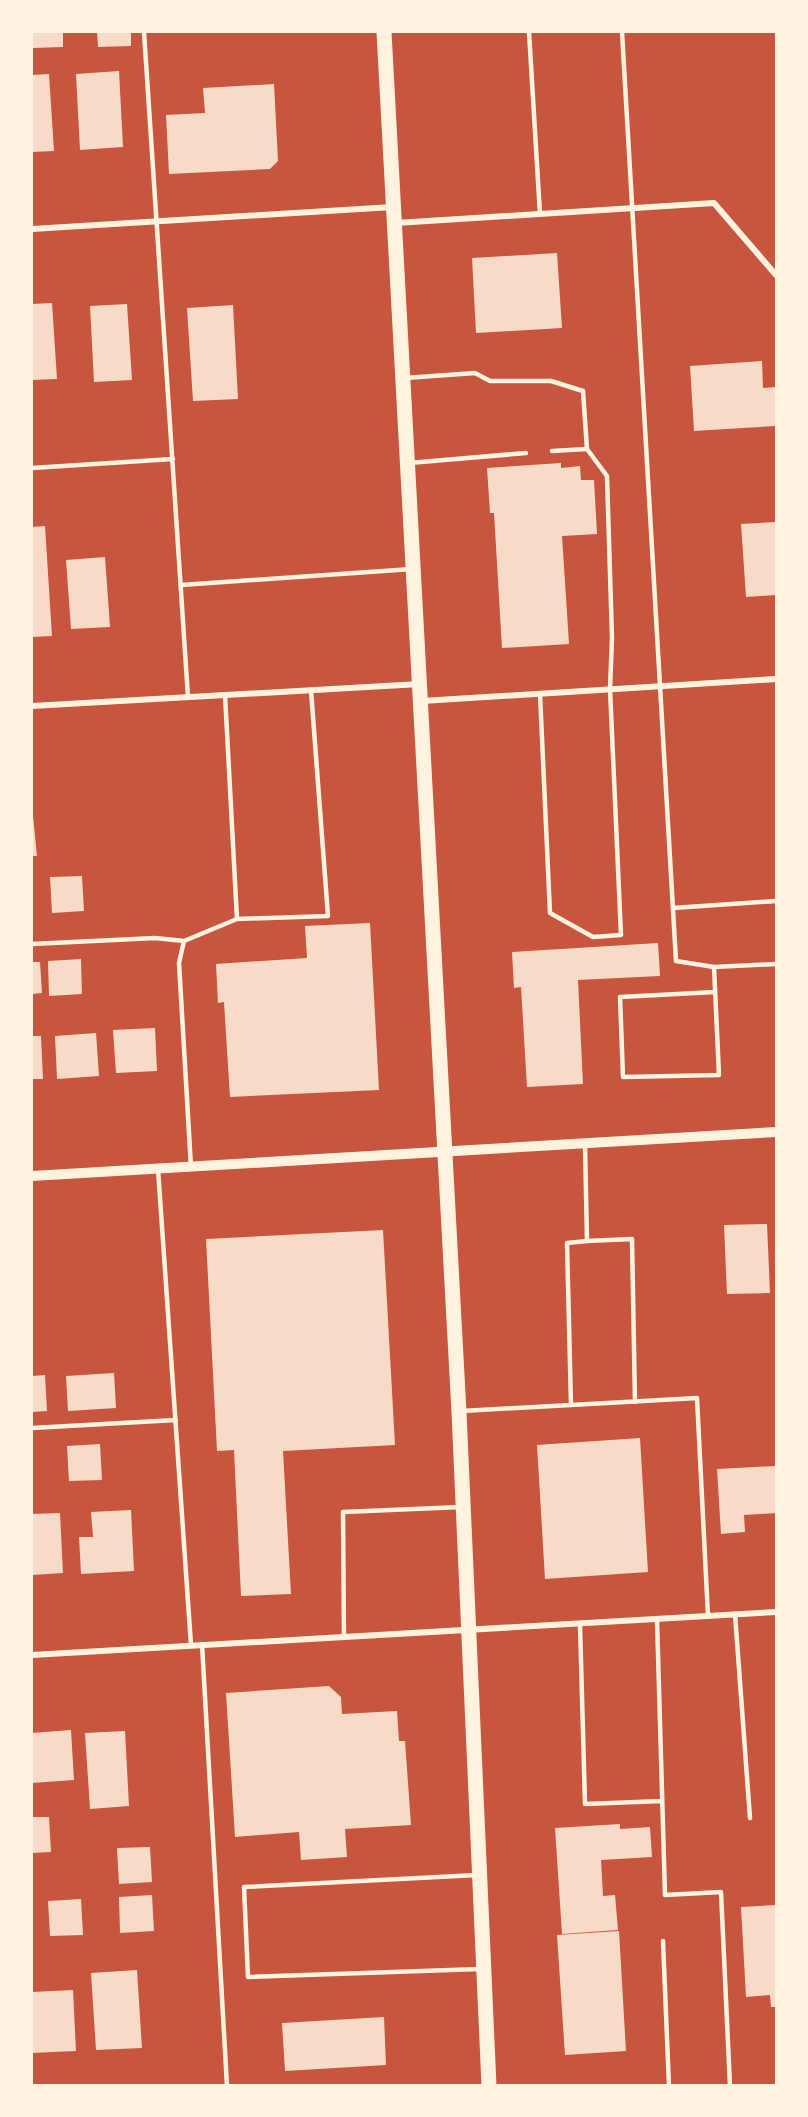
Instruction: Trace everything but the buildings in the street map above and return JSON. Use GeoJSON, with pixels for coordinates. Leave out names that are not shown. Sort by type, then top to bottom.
{"type":"FeatureCollection","features":[{"type":"Feature","properties":{"kind":"main road"},"geometry":{"type":"LineString","coordinates":[[384,32],[464,1507],[489,2085]]}},
{"type":"Feature","properties":{"kind":"street"},"geometry":{"type":"LineString","coordinates":[[394,223],[714,203],[777,274]]}},
{"type":"Feature","properties":{"kind":"street"},"geometry":{"type":"LineString","coordinates":[[32,229],[394,207]]}},
{"type":"Feature","properties":{"kind":"street"},"geometry":{"type":"LineString","coordinates":[[421,701],[777,679]]}},
{"type":"Feature","properties":{"kind":"street"},"geometry":{"type":"LineString","coordinates":[[32,706],[421,684]]}},
{"type":"Feature","properties":{"kind":"street"},"geometry":{"type":"LineString","coordinates":[[32,1176],[777,1132]]}},
{"type":"Feature","properties":{"kind":"street"},"geometry":{"type":"LineString","coordinates":[[32,1655],[777,1612]]}},
{"type":"Feature","properties":{"kind":"lane"},"geometry":{"type":"LineString","coordinates":[[144,32],[188,697]]}},
{"type":"Feature","properties":{"kind":"lane"},"geometry":{"type":"LineString","coordinates":[[529,32],[540,214]]}},
{"type":"Feature","properties":{"kind":"lane"},"geometry":{"type":"LineString","coordinates":[[622,32],[662,686],[676,962],[714,967],[777,964]]}},
{"type":"Feature","properties":{"kind":"lane"},"geometry":{"type":"LineString","coordinates":[[403,379],[475,373],[490,381],[550,381],[582,391],[587,449],[607,476],[612,638],[610,689],[621,935],[593,937],[550,913],[540,693]]}},
{"type":"Feature","properties":{"kind":"lane"},"geometry":{"type":"LineString","coordinates":[[552,451],[587,449]]}},
{"type":"Feature","properties":{"kind":"lane"},"geometry":{"type":"LineString","coordinates":[[408,463],[526,453]]}},
{"type":"Feature","properties":{"kind":"lane"},"geometry":{"type":"LineString","coordinates":[[32,468],[173,459]]}},
{"type":"Feature","properties":{"kind":"lane"},"geometry":{"type":"LineString","coordinates":[[181,585],[414,569]]}},
{"type":"Feature","properties":{"kind":"lane"},"geometry":{"type":"LineString","coordinates":[[32,944],[155,938],[184,941],[237,919],[328,916],[311,690]]}},
{"type":"Feature","properties":{"kind":"lane"},"geometry":{"type":"LineString","coordinates":[[225,695],[237,919]]}},
{"type":"Feature","properties":{"kind":"lane"},"geometry":{"type":"LineString","coordinates":[[673,908],[777,902]]}},
{"type":"Feature","properties":{"kind":"lane"},"geometry":{"type":"LineString","coordinates":[[184,941],[179,963],[191,1167]]}},
{"type":"Feature","properties":{"kind":"lane"},"geometry":{"type":"LineString","coordinates":[[714,967],[716,992],[719,1075],[623,1077],[620,997],[716,992]]}},
{"type":"Feature","properties":{"kind":"lane"},"geometry":{"type":"LineString","coordinates":[[585,1143],[587,1241]]}},
{"type":"Feature","properties":{"kind":"lane"},"geometry":{"type":"LineString","coordinates":[[158,1169],[191,1645]]}},
{"type":"Feature","properties":{"kind":"lane"},"geometry":{"type":"LineString","coordinates":[[571,1405],[567,1243],[587,1241],[632,1239],[635,1401]]}},
{"type":"Feature","properties":{"kind":"lane"},"geometry":{"type":"LineString","coordinates":[[459,1412],[697,1398],[708,1616]]}},
{"type":"Feature","properties":{"kind":"lane"},"geometry":{"type":"LineString","coordinates":[[32,1428],[176,1420]]}},
{"type":"Feature","properties":{"kind":"lane"},"geometry":{"type":"LineString","coordinates":[[345,1638],[343,1512],[464,1507]]}},
{"type":"Feature","properties":{"kind":"lane"},"geometry":{"type":"LineString","coordinates":[[735,1614],[750,1818]]}},
{"type":"Feature","properties":{"kind":"lane"},"geometry":{"type":"LineString","coordinates":[[657,1619],[665,1895],[721,1892],[730,2085]]}},
{"type":"Feature","properties":{"kind":"lane"},"geometry":{"type":"LineString","coordinates":[[580,1625],[585,1804],[662,1801]]}},
{"type":"Feature","properties":{"kind":"lane"},"geometry":{"type":"LineString","coordinates":[[202,1644],[227,2085]]}},
{"type":"Feature","properties":{"kind":"lane"},"geometry":{"type":"LineString","coordinates":[[480,1875],[244,1887],[248,1977],[484,1968]]}},
{"type":"Feature","properties":{"kind":"lane"},"geometry":{"type":"LineString","coordinates":[[663,1941],[669,2085]]}}]}
